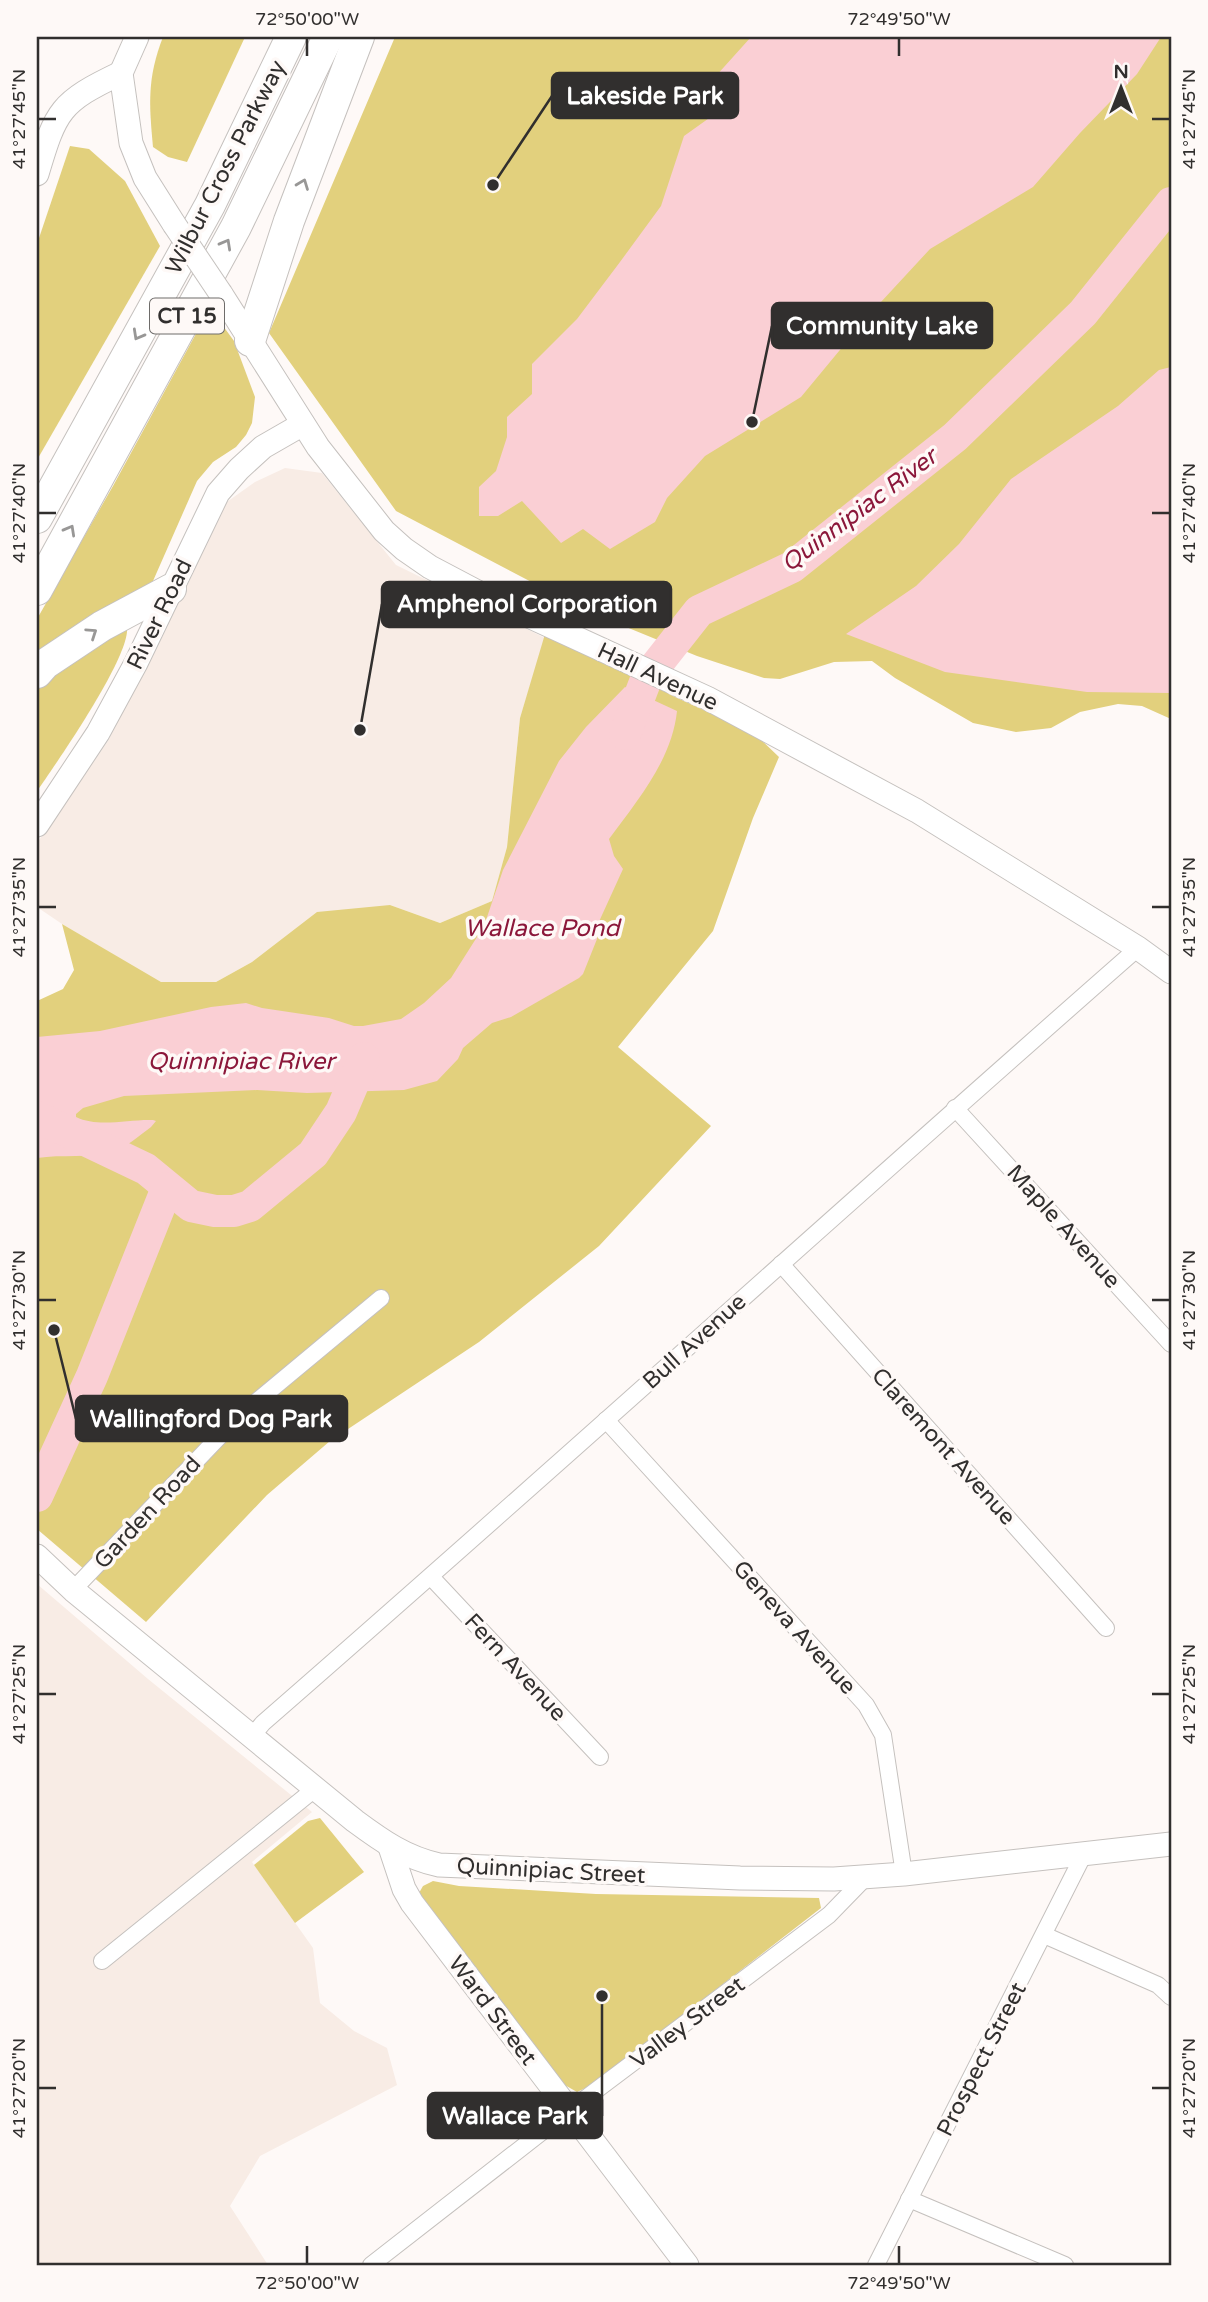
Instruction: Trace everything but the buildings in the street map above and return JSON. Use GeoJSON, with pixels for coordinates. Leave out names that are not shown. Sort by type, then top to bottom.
{"type":"FeatureCollection","features":[{"type":"Feature","properties":{"kind":"highway","name":"Wilbur Cross Parkway"},"geometry":{"type":"LineString","coordinates":[[37,518],[209,205],[291,37]]}},
{"type":"Feature","properties":{"kind":"highway","name":"Wilbur Cross Parkway"},"geometry":{"type":"LineString","coordinates":[[37,590],[236,227],[328,37]]}},
{"type":"Feature","properties":{"kind":"highway"},"geometry":{"type":"LineString","coordinates":[[250,341],[289,221],[359,37]]}},
{"type":"Feature","properties":{"kind":"highway"},"geometry":{"type":"LineString","coordinates":[[37,673],[45,664],[103,626],[171,589]]}},
{"type":"Feature","properties":{"kind":"main road"},"geometry":{"type":"LineString","coordinates":[[37,174],[51,127],[65,106],[87,89],[121,73],[137,37]]}},
{"type":"Feature","properties":{"kind":"main road","name":"Hall Avenue"},"geometry":{"type":"LineString","coordinates":[[121,73],[131,143],[145,178],[303,424],[384,531],[404,549],[430,567],[485,596],[707,698],[917,811],[1138,948],[1171,972]]}},
{"type":"Feature","properties":{"kind":"main road","name":"River Road"},"geometry":{"type":"LineString","coordinates":[[37,825],[98,733],[136,663],[218,493],[239,469],[264,447],[303,424]]}},
{"type":"Feature","properties":{"kind":"main road","name":"Quinnipiac Street"},"geometry":{"type":"LineString","coordinates":[[37,1556],[73,1590],[390,1847],[439,1865],[750,1879],[866,1877],[1171,1844]]}},
{"type":"Feature","properties":{"kind":"main road","name":"Ward Street"},"geometry":{"type":"LineString","coordinates":[[390,1847],[404,1889],[412,1903],[687,2265]]}},
{"type":"Feature","properties":{"kind":"street","name":"Bull Avenue"},"geometry":{"type":"LineString","coordinates":[[252,1736],[1138,948]]}},
{"type":"Feature","properties":{"kind":"street","name":"Maple Avenue"},"geometry":{"type":"LineString","coordinates":[[955,1108],[1171,1344]]}},
{"type":"Feature","properties":{"kind":"street","name":"Claremont Avenue"},"geometry":{"type":"LineString","coordinates":[[781,1264],[1106,1628]]}},
{"type":"Feature","properties":{"kind":"street","name":"Garden Road"},"geometry":{"type":"LineString","coordinates":[[73,1590],[239,1416],[381,1298]]}},
{"type":"Feature","properties":{"kind":"street","name":"Geneva Avenue"},"geometry":{"type":"LineString","coordinates":[[606,1420],[866,1705],[883,1735],[904,1874]]}},
{"type":"Feature","properties":{"kind":"street","name":"Fern Avenue"},"geometry":{"type":"LineString","coordinates":[[432,1578],[600,1757]]}},
{"type":"Feature","properties":{"kind":"street"},"geometry":{"type":"LineString","coordinates":[[102,1961],[316,1788]]}},
{"type":"Feature","properties":{"kind":"street","name":"Prospect Street"},"geometry":{"type":"LineString","coordinates":[[876,2265],[1085,1852]]}},
{"type":"Feature","properties":{"kind":"street","name":"Valley Street"},"geometry":{"type":"LineString","coordinates":[[371,2265],[570,2110],[829,1915],[866,1877]]}},
{"type":"Feature","properties":{"kind":"street"},"geometry":{"type":"LineString","coordinates":[[1044,1935],[1158,1985],[1171,1997]]}},
{"type":"Feature","properties":{"kind":"street"},"geometry":{"type":"LineString","coordinates":[[909,2199],[1065,2265]]}},
{"type":"Feature","properties":{"kind":"shaded area"},"geometry":{"type":"Polygon","coordinates":[[[163,37],[245,37],[187,162],[168,157],[153,147],[150,91],[154,65],[163,37]]]}},
{"type":"Feature","properties":{"kind":"shaded area"},"geometry":{"type":"Polygon","coordinates":[[[395,37],[1171,37],[1171,719],[1142,706],[1118,704],[1080,712],[1051,728],[1016,732],[973,723],[895,678],[872,661],[834,662],[780,679],[764,678],[697,656],[587,611],[396,511],[269,333],[395,37]]]}},
{"type":"Feature","properties":{"kind":"shaded area"},"geometry":{"type":"Polygon","coordinates":[[[70,146],[89,149],[125,181],[160,246],[37,460],[37,244],[70,146]]]}},
{"type":"Feature","properties":{"kind":"shaded area"},"geometry":{"type":"Polygon","coordinates":[[[210,308],[234,341],[255,397],[252,423],[236,447],[213,462],[197,481],[153,581],[37,661],[37,619],[210,308]]]}},
{"type":"Feature","properties":{"kind":"shaded area"},"geometry":{"type":"Polygon","coordinates":[[[285,468],[322,473],[396,565],[545,638],[520,718],[507,847],[492,901],[440,923],[390,905],[252,962],[216,982],[161,983],[37,907],[37,843],[108,741],[224,504],[255,482],[285,468]]]}},
{"type":"Feature","properties":{"kind":"shaded area"},"geometry":{"type":"Polygon","coordinates":[[[127,628],[125,642],[105,685],[37,791],[37,686],[109,634],[127,628]]]}},
{"type":"Feature","properties":{"kind":"shaded area"},"geometry":{"type":"Polygon","coordinates":[[[545,634],[612,662],[673,696],[754,733],[779,757],[753,818],[713,931],[618,1047],[711,1126],[599,1246],[479,1342],[330,1441],[267,1495],[146,1622],[37,1529],[37,1001],[63,989],[74,970],[62,924],[161,982],[216,982],[252,962],[317,912],[390,905],[440,923],[492,901],[507,847],[520,718],[545,634]]]}},
{"type":"Feature","properties":{"kind":"shaded area"},"geometry":{"type":"Polygon","coordinates":[[[37,1584],[148,1679],[312,1812],[252,1862],[313,1948],[320,2003],[354,2031],[387,2048],[397,2085],[260,2156],[230,2206],[268,2265],[37,2265],[37,1584]]]}},
{"type":"Feature","properties":{"kind":"shaded area"},"geometry":{"type":"Polygon","coordinates":[[[320,1818],[364,1872],[295,1923],[254,1865],[308,1821],[320,1818]]]}},
{"type":"Feature","properties":{"kind":"shaded area"},"geometry":{"type":"Polygon","coordinates":[[[433,1881],[459,1886],[596,1894],[819,1898],[821,1908],[594,2084],[577,2092],[563,2084],[419,1893],[423,1886],[433,1881]]]}},
{"type":"Feature","properties":{"kind":"water"},"geometry":{"type":"Polygon","coordinates":[[[751,37],[1161,37],[1137,74],[1033,187],[930,249],[868,316],[801,397],[705,456],[667,498],[655,522],[610,549],[583,529],[561,543],[522,501],[498,516],[479,516],[479,487],[496,471],[507,437],[507,417],[532,394],[532,364],[577,319],[661,206],[684,136],[712,116],[706,87],[751,37]]]}},
{"type":"Feature","properties":{"kind":"water"},"geometry":{"type":"Polygon","coordinates":[[[1171,367],[1171,693],[1087,692],[945,672],[846,634],[916,586],[959,544],[1011,479],[1118,406],[1159,370],[1171,367]]]}},
{"type":"Feature","properties":{"kind":"water","name":"Wallace Pond"},"geometry":{"type":"Polygon","coordinates":[[[625,687],[677,711],[674,729],[661,763],[642,795],[609,839],[614,856],[623,869],[597,926],[597,939],[579,978],[511,1017],[492,1023],[463,1048],[458,1059],[437,1081],[404,1090],[307,1093],[257,1090],[124,1096],[83,1108],[76,1117],[104,1123],[156,1121],[151,1127],[119,1149],[105,1153],[37,1158],[37,1037],[100,1031],[211,1007],[246,1003],[363,1026],[401,1019],[424,1003],[451,978],[484,926],[503,870],[559,761],[586,727],[625,687]]]}},
{"type":"Feature","properties":{"kind":"waterway","name":"Quinnipiac River"},"geometry":{"type":"LineString","coordinates":[[625,734],[647,677],[699,611],[792,567],[955,437],[1083,313],[1171,203]]}},
{"type":"Feature","properties":{"kind":"waterway","name":"Quinnipiac River"},"geometry":{"type":"LineString","coordinates":[[37,1117],[146,1169],[191,1206],[215,1211],[234,1211],[250,1206],[313,1154],[341,1112],[364,1058]]}},
{"type":"Feature","properties":{"kind":"waterway","name":"Quinnipiac River"},"geometry":{"type":"LineString","coordinates":[[37,1496],[92,1376],[167,1188]]}},
{"type":"Feature","properties":{"kind":"place","name":"Lakeside Park"},"geometry":{"type":"Point","coordinates":[493,185]}},
{"type":"Feature","properties":{"kind":"place","name":"Community Lake"},"geometry":{"type":"Point","coordinates":[752,422]}},
{"type":"Feature","properties":{"kind":"place","name":"Amphenol Corporation"},"geometry":{"type":"Point","coordinates":[360,730]}},
{"type":"Feature","properties":{"kind":"place","name":"Wallingford Dog Park"},"geometry":{"type":"Point","coordinates":[54,1330]}},
{"type":"Feature","properties":{"kind":"place","name":"Wallace Park"},"geometry":{"type":"Point","coordinates":[602,1996]}}]}
